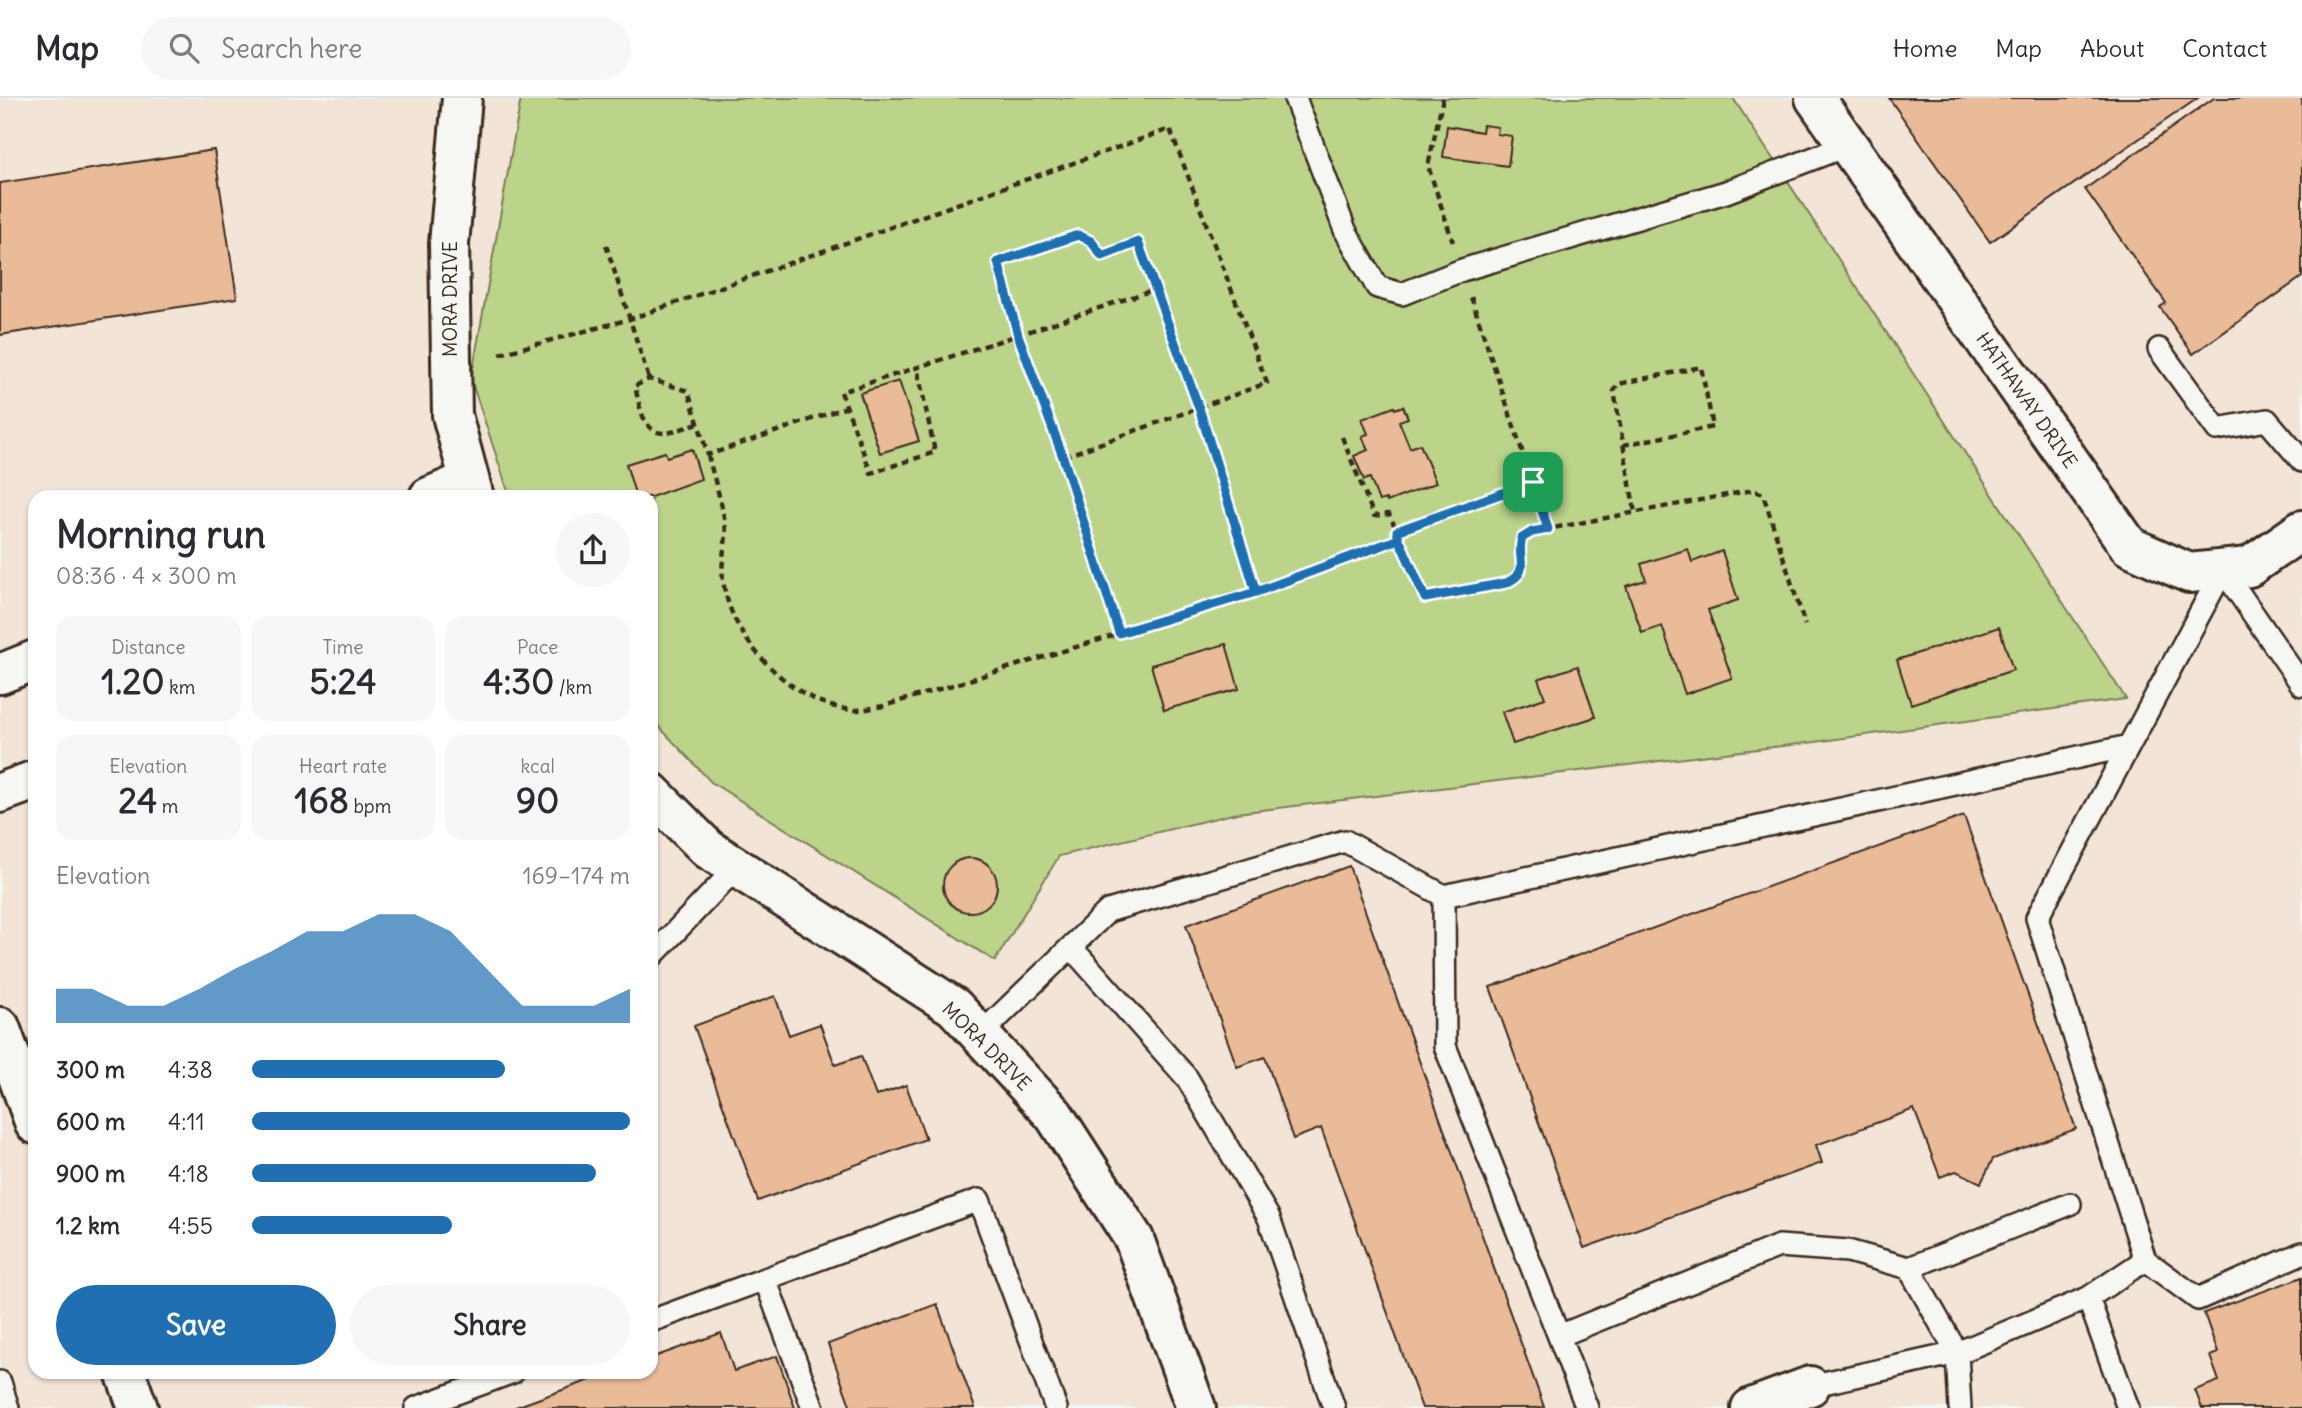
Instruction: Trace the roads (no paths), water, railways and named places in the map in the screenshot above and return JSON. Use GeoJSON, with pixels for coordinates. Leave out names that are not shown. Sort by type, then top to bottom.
{"type":"FeatureCollection","features":[{"type":"Feature","properties":{"kind":"street","name":"MORA DRIVE"},"geometry":{"type":"LineString","coordinates":[[462,98],[449,244],[452,415],[472,489]]}},
{"type":"Feature","properties":{"kind":"street","name":"HATHAWAY DRIVE"},"geometry":{"type":"LineString","coordinates":[[1815,98],[2129,546],[2189,573],[2223,570],[2249,567],[2302,530]]}},
{"type":"Feature","properties":{"kind":"street"},"geometry":{"type":"LineString","coordinates":[[0,674],[28,663]]}},
{"type":"Feature","properties":{"kind":"street"},"geometry":{"type":"LineString","coordinates":[[0,793],[28,783]]}},
{"type":"Feature","properties":{"kind":"street","name":"MORA DRIVE"},"geometry":{"type":"LineString","coordinates":[[658,799],[708,849],[954,1007],[1054,1115],[1134,1239],[1196,1408]]}},
{"type":"Feature","properties":{"kind":"street"},"geometry":{"type":"LineString","coordinates":[[0,1027],[28,1105]]}},
{"type":"Feature","properties":{"kind":"street"},"geometry":{"type":"LineString","coordinates":[[128,1379],[138,1408]]}},
{"type":"Feature","properties":{"kind":"street"},"geometry":{"type":"LineString","coordinates":[[1751,1408],[1810,1386]]}},
{"type":"Feature","properties":{"kind":"lane"},"geometry":{"type":"LineString","coordinates":[[1295,98],[1345,230],[1377,287],[1402,294],[1462,270],[1726,192],[1848,145]]}},
{"type":"Feature","properties":{"kind":"lane"},"geometry":{"type":"LineString","coordinates":[[2160,349],[2217,429],[2267,420],[2302,461]]}},
{"type":"Feature","properties":{"kind":"lane"},"geometry":{"type":"LineString","coordinates":[[2302,685],[2223,570],[2038,918],[2145,1260],[2198,1298],[2302,1254]]}},
{"type":"Feature","properties":{"kind":"lane"},"geometry":{"type":"LineString","coordinates":[[980,1035],[1108,911],[1345,841],[1444,896],[2129,746]]}},
{"type":"Feature","properties":{"kind":"lane"},"geometry":{"type":"LineString","coordinates":[[658,950],[736,868]]}},
{"type":"Feature","properties":{"kind":"lane"},"geometry":{"type":"LineString","coordinates":[[1444,896],[1445,1046],[1587,1408]]}},
{"type":"Feature","properties":{"kind":"lane"},"geometry":{"type":"LineString","coordinates":[[1071,947],[1187,1078],[1269,1218],[1334,1408]]}},
{"type":"Feature","properties":{"kind":"lane"},"geometry":{"type":"LineString","coordinates":[[658,1318],[979,1200],[1056,1408]]}},
{"type":"Feature","properties":{"kind":"lane"},"geometry":{"type":"LineString","coordinates":[[1559,1336],[1779,1246],[1848,1251],[1909,1268],[2070,1204]]}},
{"type":"Feature","properties":{"kind":"lane"},"geometry":{"type":"LineString","coordinates":[[1810,1386],[1957,1353],[2088,1298],[2145,1260]]}},
{"type":"Feature","properties":{"kind":"lane"},"geometry":{"type":"LineString","coordinates":[[1909,1268],[1957,1353],[1960,1408]]}},
{"type":"Feature","properties":{"kind":"lane"},"geometry":{"type":"LineString","coordinates":[[765,1279],[813,1408]]}},
{"type":"Feature","properties":{"kind":"lane"},"geometry":{"type":"LineString","coordinates":[[2088,1298],[2128,1408]]}},
{"type":"Feature","properties":{"kind":"lane"},"geometry":{"type":"LineString","coordinates":[[415,1408],[494,1379]]}}]}
